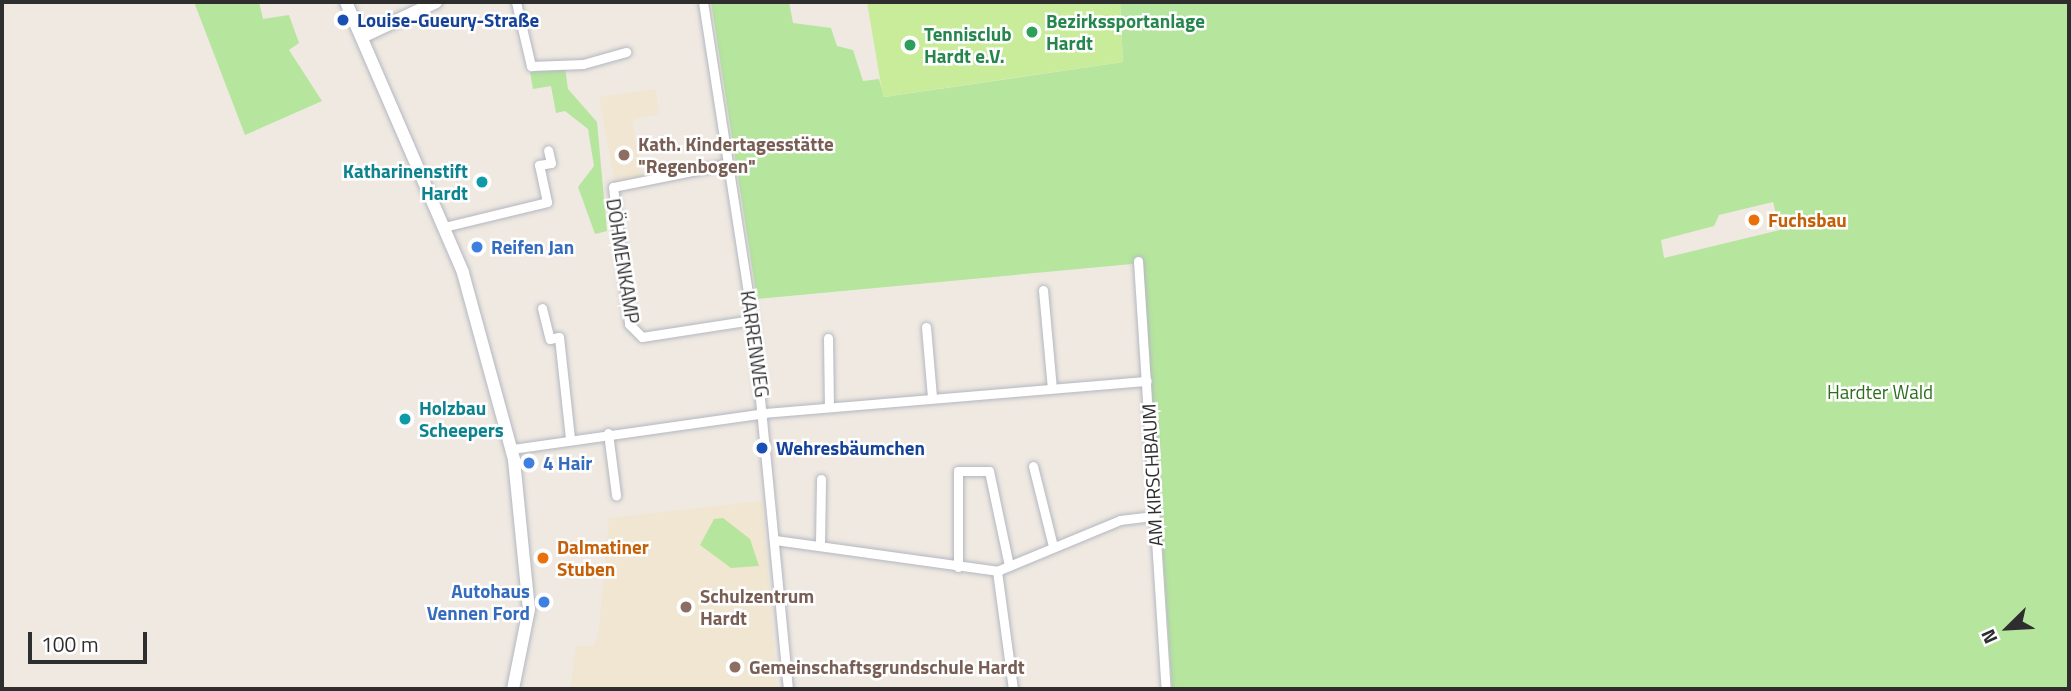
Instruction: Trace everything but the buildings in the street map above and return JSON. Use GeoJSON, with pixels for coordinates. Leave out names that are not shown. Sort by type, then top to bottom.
{"type":"FeatureCollection","features":[{"type":"Feature","properties":{"kind":"main road"},"geometry":{"type":"LineString","coordinates":[[346,2],[444,227],[485,344],[512,449],[529,597],[524,654],[513,689]]}},
{"type":"Feature","properties":{"kind":"main road"},"geometry":{"type":"LineString","coordinates":[[362,37],[436,2]]}},
{"type":"Feature","properties":{"kind":"street"},"geometry":{"type":"LineString","coordinates":[[516,2],[531,66],[583,64],[626,52]]}},
{"type":"Feature","properties":{"kind":"street","name":"KARRENWEG"},"geometry":{"type":"LineString","coordinates":[[703,2],[764,413],[788,689]]}},
{"type":"Feature","properties":{"kind":"street"},"geometry":{"type":"LineString","coordinates":[[444,227],[497,211],[547,202],[540,165],[551,163],[548,150]]}},
{"type":"Feature","properties":{"kind":"street","name":"DÖHMENKAMP"},"geometry":{"type":"LineString","coordinates":[[727,164],[613,187],[629,324],[642,337],[752,320]]}},
{"type":"Feature","properties":{"kind":"street","name":"AM KIRSCHBAUM"},"geometry":{"type":"LineString","coordinates":[[1138,261],[1166,689]]}},
{"type":"Feature","properties":{"kind":"street"},"geometry":{"type":"LineString","coordinates":[[1043,290],[1052,388]]}},
{"type":"Feature","properties":{"kind":"street"},"geometry":{"type":"LineString","coordinates":[[542,308],[550,338],[559,337],[570,438]]}},
{"type":"Feature","properties":{"kind":"street"},"geometry":{"type":"LineString","coordinates":[[926,327],[932,397]]}},
{"type":"Feature","properties":{"kind":"street"},"geometry":{"type":"LineString","coordinates":[[828,338],[829,407]]}},
{"type":"Feature","properties":{"kind":"street"},"geometry":{"type":"LineString","coordinates":[[512,449],[570,438],[764,413],[1147,381]]}},
{"type":"Feature","properties":{"kind":"street"},"geometry":{"type":"LineString","coordinates":[[608,433],[616,495]]}},
{"type":"Feature","properties":{"kind":"street"},"geometry":{"type":"LineString","coordinates":[[1033,466],[1053,546]]}},
{"type":"Feature","properties":{"kind":"street"},"geometry":{"type":"LineString","coordinates":[[958,567],[958,471],[989,471],[1009,566]]}},
{"type":"Feature","properties":{"kind":"street"},"geometry":{"type":"LineString","coordinates":[[820,544],[821,479]]}},
{"type":"Feature","properties":{"kind":"street"},"geometry":{"type":"LineString","coordinates":[[775,540],[820,544],[997,571],[1120,520],[1154,516]]}},
{"type":"Feature","properties":{"kind":"street"},"geometry":{"type":"LineString","coordinates":[[997,571],[1013,689]]}},
{"type":"Feature","properties":{"kind":"shaded area","name":"Kath. Kindertagesstätte \"Regenbogen\""},"geometry":{"type":"Polygon","coordinates":[[[656,89],[659,114],[632,120],[642,178],[615,183],[599,97],[656,89]]]}},
{"type":"Feature","properties":{"kind":"shaded area","name":"Schulzentrum Hardt"},"geometry":{"type":"Polygon","coordinates":[[[762,501],[777,689],[570,689],[576,646],[593,646],[598,638],[609,518],[762,501]]]}},
{"type":"Feature","properties":{"kind":"green space"},"geometry":{"type":"Polygon","coordinates":[[[194,2],[259,2],[263,19],[289,15],[299,43],[289,50],[322,101],[245,135],[194,2]]]}},
{"type":"Feature","properties":{"kind":"green space","name":"Hardter Wald"},"geometry":{"type":"Polygon","coordinates":[[[711,2],[789,2],[793,23],[831,28],[837,46],[853,50],[863,81],[879,79],[884,97],[1123,62],[1120,2],[2069,2],[2069,689],[1172,689],[1143,263],[757,299],[711,2]],[[1773,202],[1719,215],[1714,226],[1661,240],[1664,258],[1780,230],[1773,202]]]}},
{"type":"Feature","properties":{"kind":"green space","name":"Bezirkssportanlage Hardt"},"geometry":{"type":"Polygon","coordinates":[[[867,2],[1120,2],[1123,62],[883,97],[867,2]]]}},
{"type":"Feature","properties":{"kind":"green space"},"geometry":{"type":"Polygon","coordinates":[[[565,68],[568,89],[597,122],[607,231],[595,234],[578,187],[594,166],[588,129],[565,111],[556,113],[551,86],[533,89],[530,72],[565,68]]]}},
{"type":"Feature","properties":{"kind":"green space"},"geometry":{"type":"Polygon","coordinates":[[[723,518],[750,539],[759,566],[731,568],[700,545],[714,519],[723,518]]]}},
{"type":"Feature","properties":{"kind":"place","name":"Louise-Gueury-Straße"},"geometry":{"type":"Point","coordinates":[343,20]}},
{"type":"Feature","properties":{"kind":"place","name":"Bezirkssportanlage Hardt"},"geometry":{"type":"Point","coordinates":[1032,32]}},
{"type":"Feature","properties":{"kind":"place","name":"Tennisclub Hardt e.V."},"geometry":{"type":"Point","coordinates":[910,45]}},
{"type":"Feature","properties":{"kind":"place","name":"Kath. Kindertagesstätte \"Regenbogen\""},"geometry":{"type":"Point","coordinates":[624,155]}},
{"type":"Feature","properties":{"kind":"place","name":"Katharinenstift Hardt"},"geometry":{"type":"Point","coordinates":[482,182]}},
{"type":"Feature","properties":{"kind":"place","name":"Fuchsbau"},"geometry":{"type":"Point","coordinates":[1754,220]}},
{"type":"Feature","properties":{"kind":"place","name":"Reifen Jan"},"geometry":{"type":"Point","coordinates":[477,247]}},
{"type":"Feature","properties":{"kind":"place","name":"Holzbau Scheepers"},"geometry":{"type":"Point","coordinates":[405,419]}},
{"type":"Feature","properties":{"kind":"place","name":"Wehresbäumchen"},"geometry":{"type":"Point","coordinates":[762,448]}},
{"type":"Feature","properties":{"kind":"place","name":"4 Hair"},"geometry":{"type":"Point","coordinates":[529,463]}},
{"type":"Feature","properties":{"kind":"place","name":"Dalmatiner Stuben"},"geometry":{"type":"Point","coordinates":[543,558]}},
{"type":"Feature","properties":{"kind":"place","name":"Autohaus Vennen Ford"},"geometry":{"type":"Point","coordinates":[544,602]}},
{"type":"Feature","properties":{"kind":"place","name":"Schulzentrum Hardt"},"geometry":{"type":"Point","coordinates":[686,607]}},
{"type":"Feature","properties":{"kind":"place","name":"Gemeinschaftsgrundschule Hardt"},"geometry":{"type":"Point","coordinates":[735,667]}}]}
